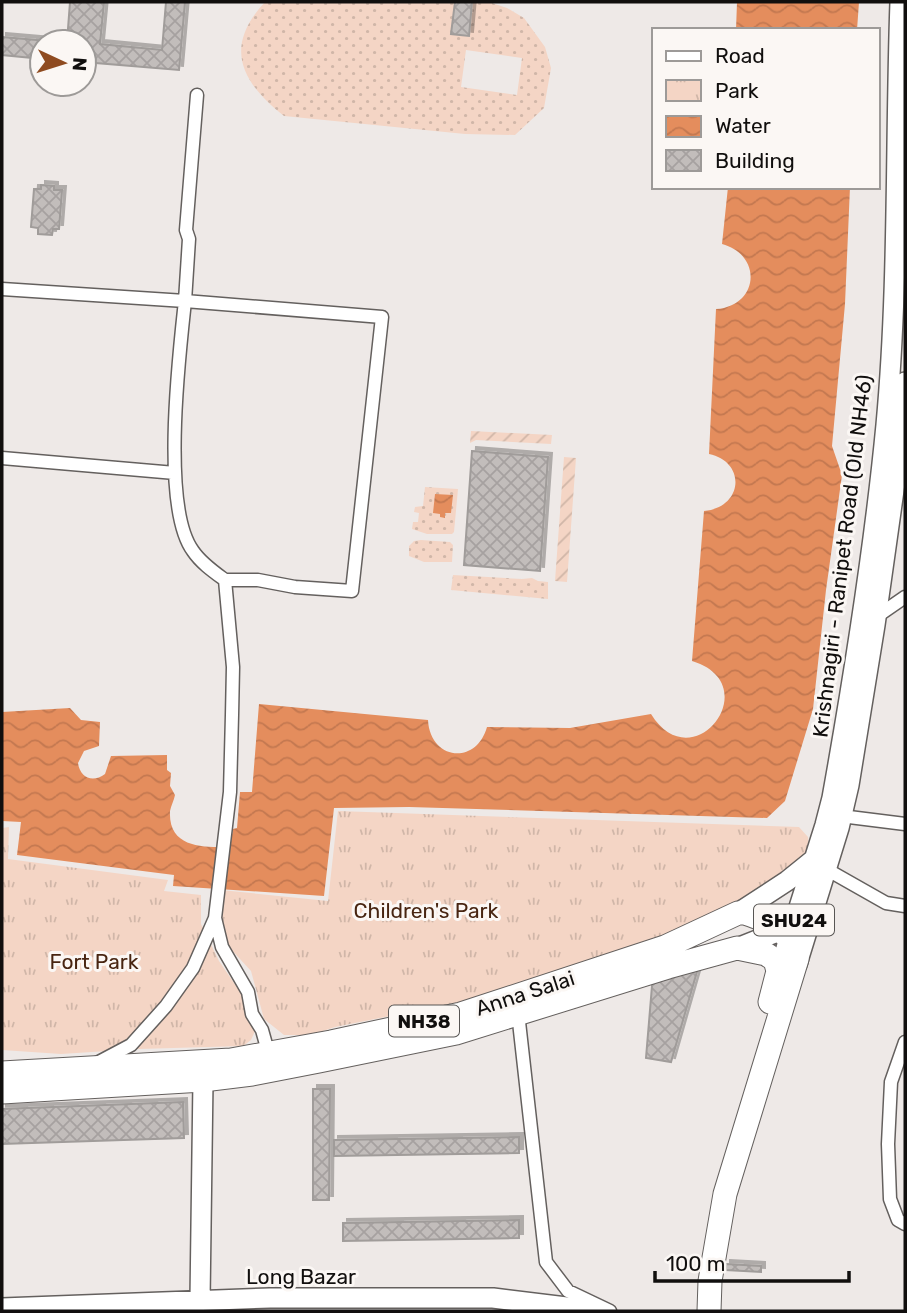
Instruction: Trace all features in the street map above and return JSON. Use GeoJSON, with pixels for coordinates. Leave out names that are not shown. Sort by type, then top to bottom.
{"type":"FeatureCollection","features":[{"type":"Feature","properties":{"kind":"highway"},"geometry":{"type":"LineString","coordinates":[[696,1311],[703,1238],[716,1182],[797,950],[787,930],[738,913]]}},
{"type":"Feature","properties":{"kind":"highway","name":"Anna Salai"},"geometry":{"type":"LineString","coordinates":[[2,1073],[231,1060],[268,1055],[461,1014],[665,947],[738,913]]}},
{"type":"Feature","properties":{"kind":"highway"},"geometry":{"type":"LineString","coordinates":[[737,948],[766,954],[775,960],[778,971],[786,976]]}},
{"type":"Feature","properties":{"kind":"highway","name":"Anna Salai"},"geometry":{"type":"LineString","coordinates":[[2,1091],[203,1080],[265,1071],[456,1033],[737,948]]}},
{"type":"Feature","properties":{"kind":"highway"},"geometry":{"type":"LineString","coordinates":[[709,1311],[710,1280],[725,1194],[786,976]]}},
{"type":"Feature","properties":{"kind":"main road","name":"Krishnagiri - Ranipet Road (Old NH46)"},"geometry":{"type":"LineString","coordinates":[[820,864],[861,621],[886,425],[903,105],[900,2]]}},
{"type":"Feature","properties":{"kind":"main road","name":"Krishnagiri - Ranipet Road (Old NH46)"},"geometry":{"type":"LineString","coordinates":[[786,976],[820,864],[841,816],[849,785],[897,469],[905,382]]}},
{"type":"Feature","properties":{"kind":"main road"},"geometry":{"type":"LineString","coordinates":[[738,913],[787,881],[820,864]]}},
{"type":"Feature","properties":{"kind":"main road"},"geometry":{"type":"LineString","coordinates":[[737,948],[787,930],[806,909],[820,864]]}},
{"type":"Feature","properties":{"kind":"main road"},"geometry":{"type":"LineString","coordinates":[[200,1306],[203,1080]]}},
{"type":"Feature","properties":{"kind":"main road","name":"Long Bazar"},"geometry":{"type":"LineString","coordinates":[[2,1308],[200,1306],[270,1298],[493,1298],[599,1311]]}},
{"type":"Feature","properties":{"kind":"street"},"geometry":{"type":"LineString","coordinates":[[2,289],[185,301],[382,317],[352,591],[295,587],[258,580],[225,580],[192,550],[178,510],[174,455],[185,301],[189,239],[186,230],[197,95]]}},
{"type":"Feature","properties":{"kind":"street"},"geometry":{"type":"LineString","coordinates":[[2,458],[175,473]]}},
{"type":"Feature","properties":{"kind":"street"},"geometry":{"type":"LineString","coordinates":[[84,1070],[131,1045],[166,1006],[193,968],[215,918],[230,792],[233,667],[225,580]]}},
{"type":"Feature","properties":{"kind":"street"},"geometry":{"type":"LineString","coordinates":[[876,617],[905,597]]}},
{"type":"Feature","properties":{"kind":"street"},"geometry":{"type":"LineString","coordinates":[[841,816],[905,824]]}},
{"type":"Feature","properties":{"kind":"street"},"geometry":{"type":"LineString","coordinates":[[820,864],[886,903],[905,906]]}},
{"type":"Feature","properties":{"kind":"street"},"geometry":{"type":"LineString","coordinates":[[215,918],[222,947],[248,992],[252,1014],[262,1030],[268,1055]]}},
{"type":"Feature","properties":{"kind":"street"},"geometry":{"type":"LineString","coordinates":[[518,1013],[546,1262],[568,1292],[610,1311]]}},
{"type":"Feature","properties":{"kind":"street"},"geometry":{"type":"LineString","coordinates":[[905,1042],[891,1082],[888,1144],[890,1199],[898,1220],[905,1224]]}},
{"type":"Feature","properties":{"kind":"green space"},"geometry":{"type":"Polygon","coordinates":[[[265,2],[455,2],[451,34],[468,36],[472,2],[489,2],[524,18],[545,47],[551,68],[544,108],[515,135],[465,134],[284,116],[257,90],[243,63],[241,49],[244,34],[265,2]],[[466,50],[461,87],[517,95],[522,58],[466,50]]]}},
{"type":"Feature","properties":{"kind":"green space"},"geometry":{"type":"Polygon","coordinates":[[[471,431],[552,435],[551,444],[476,440],[470,443],[471,431]]]}},
{"type":"Feature","properties":{"kind":"green space"},"geometry":{"type":"Polygon","coordinates":[[[564,457],[576,458],[567,582],[555,581],[564,457]]]}},
{"type":"Feature","properties":{"kind":"green space"},"geometry":{"type":"Polygon","coordinates":[[[425,487],[458,489],[452,534],[427,534],[412,529],[413,522],[418,522],[419,513],[414,512],[415,507],[423,506],[425,487]]]}},
{"type":"Feature","properties":{"kind":"green space"},"geometry":{"type":"Polygon","coordinates":[[[414,541],[450,542],[453,545],[452,562],[424,562],[409,556],[409,546],[414,541]]]}},
{"type":"Feature","properties":{"kind":"green space"},"geometry":{"type":"Polygon","coordinates":[[[453,575],[532,578],[548,582],[548,599],[451,590],[453,575]]]}},
{"type":"Feature","properties":{"kind":"green space","name":"Children's Park"},"geometry":{"type":"Polygon","coordinates":[[[338,811],[799,827],[808,837],[809,848],[803,862],[750,894],[696,922],[598,960],[460,1002],[335,1027],[311,1035],[284,1035],[264,1019],[251,971],[229,947],[220,919],[221,890],[328,901],[338,811]]]}},
{"type":"Feature","properties":{"kind":"green space","name":"Fort Park"},"geometry":{"type":"Polygon","coordinates":[[[9,827],[8,859],[168,880],[164,891],[201,895],[201,924],[219,961],[243,996],[255,1031],[251,1040],[243,1046],[61,1054],[2,1050],[2,828],[9,827]]]}},
{"type":"Feature","properties":{"kind":"water"},"geometry":{"type":"Polygon","coordinates":[[[737,2],[859,2],[857,28],[736,28],[737,2]]]}},
{"type":"Feature","properties":{"kind":"water"},"geometry":{"type":"Polygon","coordinates":[[[728,189],[850,189],[845,304],[832,446],[842,475],[813,709],[785,801],[767,818],[409,807],[334,808],[324,896],[173,886],[174,875],[17,855],[21,822],[2,821],[2,712],[70,708],[81,720],[100,722],[99,746],[84,751],[78,763],[81,772],[88,778],[105,774],[111,756],[167,755],[167,770],[171,773],[170,786],[175,795],[170,811],[175,833],[190,843],[220,847],[230,847],[233,829],[237,828],[240,792],[252,792],[259,704],[428,720],[437,743],[454,753],[473,748],[481,740],[487,727],[570,728],[651,714],[668,732],[686,738],[702,733],[716,722],[723,706],[724,689],[714,673],[692,661],[704,511],[727,502],[733,494],[735,484],[730,466],[709,454],[716,309],[730,306],[741,299],[748,290],[750,279],[744,258],[722,244],[728,189]]]}},
{"type":"Feature","properties":{"kind":"water"},"geometry":{"type":"Polygon","coordinates":[[[435,494],[453,495],[451,513],[445,513],[445,518],[433,513],[435,494]]]}},
{"type":"Feature","properties":{"kind":"building"},"geometry":{"type":"Polygon","coordinates":[[[70,2],[104,2],[100,44],[162,50],[166,2],[185,2],[179,70],[98,63],[98,28],[68,28],[70,2]]]}},
{"type":"Feature","properties":{"kind":"building"},"geometry":{"type":"Polygon","coordinates":[[[455,2],[472,2],[469,36],[451,34],[455,2]]]}},
{"type":"Feature","properties":{"kind":"building"},"geometry":{"type":"Polygon","coordinates":[[[2,37],[28,39],[28,58],[2,55],[2,37]]]}},
{"type":"Feature","properties":{"kind":"building"},"geometry":{"type":"Polygon","coordinates":[[[41,185],[62,190],[59,229],[53,229],[52,235],[38,234],[38,228],[31,227],[34,189],[41,189],[41,185]]]}},
{"type":"Feature","properties":{"kind":"building"},"geometry":{"type":"Polygon","coordinates":[[[472,451],[548,457],[540,571],[464,565],[472,451]]]}},
{"type":"Feature","properties":{"kind":"building"},"geometry":{"type":"Polygon","coordinates":[[[700,961],[671,1062],[646,1058],[653,974],[700,961]]]}},
{"type":"Feature","properties":{"kind":"building"},"geometry":{"type":"Polygon","coordinates":[[[313,1089],[330,1089],[329,1200],[313,1200],[313,1089]]]}},
{"type":"Feature","properties":{"kind":"building"},"geometry":{"type":"Polygon","coordinates":[[[183,1102],[184,1138],[2,1144],[2,1109],[183,1102]]]}},
{"type":"Feature","properties":{"kind":"building"},"geometry":{"type":"Polygon","coordinates":[[[519,1137],[519,1153],[334,1156],[334,1140],[519,1137]]]}},
{"type":"Feature","properties":{"kind":"building"},"geometry":{"type":"Polygon","coordinates":[[[519,1220],[519,1238],[343,1241],[343,1223],[519,1220]]]}},
{"type":"Feature","properties":{"kind":"building"},"geometry":{"type":"Polygon","coordinates":[[[726,1264],[761,1266],[761,1272],[726,1270],[726,1264]]]}}]}
